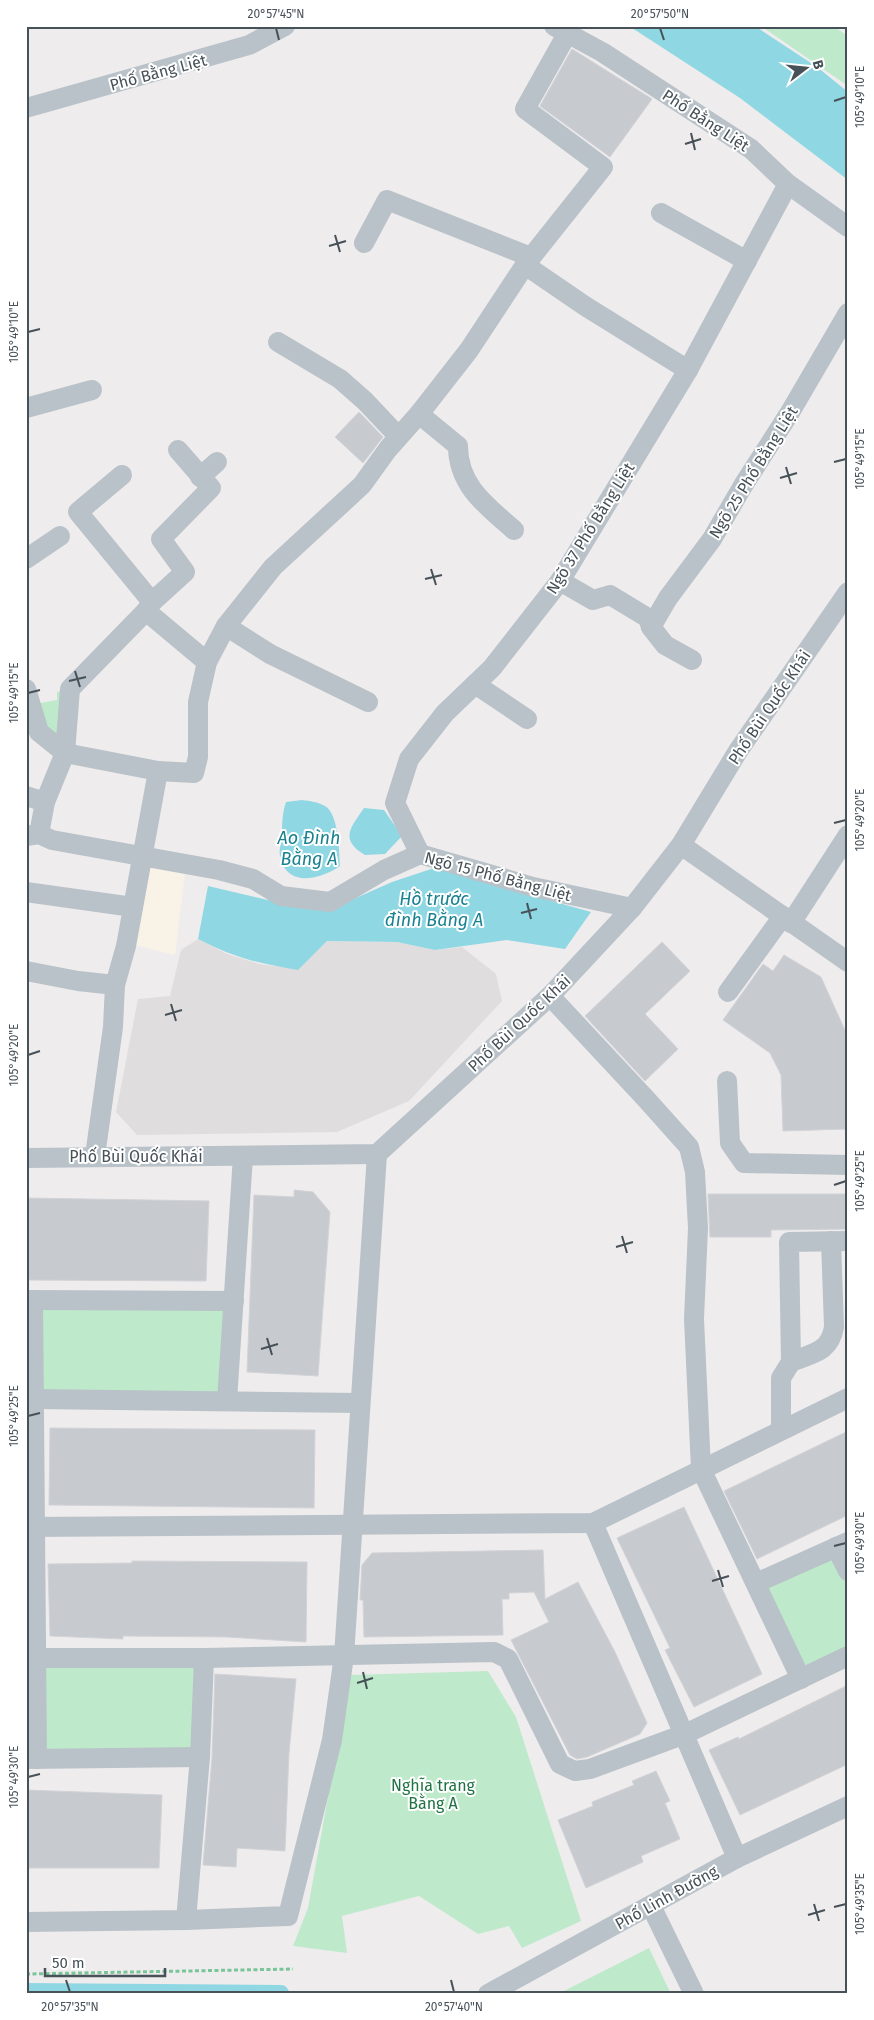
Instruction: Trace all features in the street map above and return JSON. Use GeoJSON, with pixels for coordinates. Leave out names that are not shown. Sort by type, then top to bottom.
{"type":"FeatureCollection","features":[{"type":"Feature","properties":{"kind":"street","name":"Phố Bằng Liệt"},"geometry":{"type":"LineString","coordinates":[[26,108],[250,45],[285,26]]}},
{"type":"Feature","properties":{"kind":"street","name":"Phố Bằng Liệt"},"geometry":{"type":"LineString","coordinates":[[560,30],[602,52],[751,149],[788,184],[848,227]]}},
{"type":"Feature","properties":{"kind":"street"},"geometry":{"type":"LineString","coordinates":[[26,689],[39,732],[65,753],[158,771],[194,773],[198,758],[198,702],[207,662],[226,626],[273,567],[362,485],[398,436],[419,414],[469,350],[528,261],[603,167],[525,109],[560,30]]}},
{"type":"Feature","properties":{"kind":"street","name":"Ngõ 37 Phố Bằng Liệt"},"geometry":{"type":"LineString","coordinates":[[420,854],[396,803],[409,759],[445,713],[492,668],[560,581],[688,370],[788,184]]}},
{"type":"Feature","properties":{"kind":"street"},"geometry":{"type":"LineString","coordinates":[[364,243],[386,200],[528,261],[585,306],[688,370]]}},
{"type":"Feature","properties":{"kind":"street"},"geometry":{"type":"LineString","coordinates":[[661,213],[747,261]]}},
{"type":"Feature","properties":{"kind":"street","name":"Ngõ 25 Phố Bằng Liệt"},"geometry":{"type":"LineString","coordinates":[[651,627],[668,598],[712,539],[744,484],[789,414],[848,313]]}},
{"type":"Feature","properties":{"kind":"street"},"geometry":{"type":"LineString","coordinates":[[278,342],[340,379],[365,401],[398,436]]}},
{"type":"Feature","properties":{"kind":"street"},"geometry":{"type":"LineString","coordinates":[[26,408],[56,406],[92,390]]}},
{"type":"Feature","properties":{"kind":"street"},"geometry":{"type":"LineString","coordinates":[[419,414],[458,446],[458,462],[472,491],[514,530]]}},
{"type":"Feature","properties":{"kind":"street"},"geometry":{"type":"LineString","coordinates":[[32,835],[36,799],[65,753],[70,689],[149,606],[185,572],[161,539],[211,488],[200,478],[178,450]]}},
{"type":"Feature","properties":{"kind":"street"},"geometry":{"type":"LineString","coordinates":[[200,478],[217,462]]}},
{"type":"Feature","properties":{"kind":"street"},"geometry":{"type":"LineString","coordinates":[[126,482],[78,512],[149,606],[207,662]]}},
{"type":"Feature","properties":{"kind":"street"},"geometry":{"type":"LineString","coordinates":[[26,559],[60,536]]}},
{"type":"Feature","properties":{"kind":"street"},"geometry":{"type":"LineString","coordinates":[[560,581],[592,600],[610,595],[648,618],[651,627],[665,645],[692,660]]}},
{"type":"Feature","properties":{"kind":"street","name":"Phố Bùi Quốc Khái"},"geometry":{"type":"LineString","coordinates":[[26,1158],[377,1154],[550,996],[632,908],[681,845],[738,751],[848,592]]}},
{"type":"Feature","properties":{"kind":"street"},"geometry":{"type":"LineString","coordinates":[[226,626],[270,654],[368,702]]}},
{"type":"Feature","properties":{"kind":"street"},"geometry":{"type":"LineString","coordinates":[[475,684],[527,719]]}},
{"type":"Feature","properties":{"kind":"street"},"geometry":{"type":"LineString","coordinates":[[95,1156],[113,1027],[115,985],[133,907],[158,771]]}},
{"type":"Feature","properties":{"kind":"street","name":"Ngõ 15 Phố Bằng Liệt"},"geometry":{"type":"LineString","coordinates":[[32,835],[219,870],[253,879],[281,896],[330,902],[384,870],[420,854],[533,887],[632,908]]}},
{"type":"Feature","properties":{"kind":"street"},"geometry":{"type":"LineString","coordinates":[[728,992],[787,920],[848,835]]}},
{"type":"Feature","properties":{"kind":"street"},"geometry":{"type":"LineString","coordinates":[[681,845],[848,962]]}},
{"type":"Feature","properties":{"kind":"street"},"geometry":{"type":"LineString","coordinates":[[26,892],[133,907]]}},
{"type":"Feature","properties":{"kind":"street"},"geometry":{"type":"LineString","coordinates":[[26,971],[78,981],[115,985]]}},
{"type":"Feature","properties":{"kind":"street"},"geometry":{"type":"LineString","coordinates":[[550,996],[689,1147],[695,1172],[698,1228],[694,1319],[701,1469],[801,1679]]}},
{"type":"Feature","properties":{"kind":"street"},"geometry":{"type":"LineString","coordinates":[[727,1081],[730,1143],[744,1164],[848,1165]]}},
{"type":"Feature","properties":{"kind":"street"},"geometry":{"type":"LineString","coordinates":[[26,1922],[186,1920],[288,1916],[332,1740],[344,1656],[359,1403],[377,1154]]}},
{"type":"Feature","properties":{"kind":"street"},"geometry":{"type":"LineString","coordinates":[[228,1401],[244,1156]]}},
{"type":"Feature","properties":{"kind":"street"},"geometry":{"type":"LineString","coordinates":[[781,1430],[781,1378],[791,1362],[789,1242],[840,1241],[832,1339],[826,1348],[791,1362]]}},
{"type":"Feature","properties":{"kind":"street"},"geometry":{"type":"LineString","coordinates":[[200,1756],[32,1759],[36,1658],[31,1526],[34,1399],[30,1300],[234,1301]]}},
{"type":"Feature","properties":{"kind":"street"},"geometry":{"type":"LineString","coordinates":[[31,1526],[593,1524],[848,1398]]}},
{"type":"Feature","properties":{"kind":"street"},"geometry":{"type":"LineString","coordinates":[[34,1399],[359,1403]]}},
{"type":"Feature","properties":{"kind":"street"},"geometry":{"type":"LineString","coordinates":[[593,1524],[737,1858]]}},
{"type":"Feature","properties":{"kind":"street"},"geometry":{"type":"LineString","coordinates":[[756,1583],[842,1544],[848,1571]]}},
{"type":"Feature","properties":{"kind":"street"},"geometry":{"type":"LineString","coordinates":[[36,1658],[204,1658],[494,1652],[508,1659],[560,1764],[575,1771],[590,1769],[685,1734],[848,1656]]}},
{"type":"Feature","properties":{"kind":"street"},"geometry":{"type":"LineString","coordinates":[[186,1920],[200,1756],[204,1658]]}},
{"type":"Feature","properties":{"kind":"street","name":"Phố Linh Đường"},"geometry":{"type":"LineString","coordinates":[[488,1994],[737,1858],[848,1806]]}},
{"type":"Feature","properties":{"kind":"street"},"geometry":{"type":"LineString","coordinates":[[651,1906],[694,1994]]}},
{"type":"Feature","properties":{"kind":"path"},"geometry":{"type":"LineString","coordinates":[[26,1974],[294,1969]]}},
{"type":"Feature","properties":{"kind":"shaded area"},"geometry":{"type":"Polygon","coordinates":[[[147,858],[186,865],[175,955],[131,944],[147,858]]]}},
{"type":"Feature","properties":{"kind":"shaded area"},"geometry":{"type":"Polygon","coordinates":[[[198,939],[227,954],[259,964],[298,969],[327,941],[397,942],[435,950],[462,947],[496,974],[502,1001],[409,1101],[337,1132],[137,1135],[116,1112],[138,999],[170,996],[181,950],[198,939]]]}},
{"type":"Feature","properties":{"kind":"green space"},"geometry":{"type":"Polygon","coordinates":[[[761,26],[833,26],[848,36],[848,86],[761,26]]]}},
{"type":"Feature","properties":{"kind":"green space"},"geometry":{"type":"Polygon","coordinates":[[[67,690],[56,741],[52,742],[35,704],[57,700],[57,692],[67,690]]]}},
{"type":"Feature","properties":{"kind":"green space"},"geometry":{"type":"Polygon","coordinates":[[[33,1300],[234,1301],[227,1401],[34,1399],[33,1300]]]}},
{"type":"Feature","properties":{"kind":"green space"},"geometry":{"type":"Polygon","coordinates":[[[836,1547],[848,1571],[848,1656],[801,1679],[756,1583],[836,1547]]]}},
{"type":"Feature","properties":{"kind":"green space"},"geometry":{"type":"Polygon","coordinates":[[[36,1658],[204,1658],[200,1757],[37,1759],[36,1658]]]}},
{"type":"Feature","properties":{"kind":"green space","name":"Nghĩa trang Bằng A"},"geometry":{"type":"Polygon","coordinates":[[[488,1671],[516,1717],[581,1921],[522,1948],[509,1926],[478,1934],[419,1896],[342,1916],[347,1953],[293,1946],[308,1908],[350,1675],[488,1671]]]}},
{"type":"Feature","properties":{"kind":"green space"},"geometry":{"type":"Polygon","coordinates":[[[649,1948],[671,1994],[558,1994],[649,1948]]]}},
{"type":"Feature","properties":{"kind":"water"},"geometry":{"type":"Polygon","coordinates":[[[629,26],[755,26],[817,67],[848,92],[848,180],[740,98],[629,26]]]}},
{"type":"Feature","properties":{"kind":"water","name":"Ao Đình Bằng A"},"geometry":{"type":"Polygon","coordinates":[[[302,800],[325,806],[330,810],[336,825],[340,866],[324,875],[306,878],[297,877],[284,866],[280,856],[282,823],[286,802],[302,800]]]}},
{"type":"Feature","properties":{"kind":"water"},"geometry":{"type":"Polygon","coordinates":[[[364,808],[384,810],[402,836],[385,854],[365,855],[352,843],[350,832],[364,808]]]}},
{"type":"Feature","properties":{"kind":"water","name":"Hồ trước đình Bằng A"},"geometry":{"type":"Polygon","coordinates":[[[434,868],[591,912],[565,949],[507,940],[435,950],[397,942],[327,941],[298,970],[246,959],[198,939],[208,886],[285,904],[331,909],[392,882],[434,868]]]}},
{"type":"Feature","properties":{"kind":"building"},"geometry":{"type":"Polygon","coordinates":[[[572,49],[652,99],[610,157],[540,106],[572,49]]]}},
{"type":"Feature","properties":{"kind":"building"},"geometry":{"type":"Polygon","coordinates":[[[359,412],[383,437],[363,463],[335,437],[359,412]]]}},
{"type":"Feature","properties":{"kind":"building"},"geometry":{"type":"Polygon","coordinates":[[[662,942],[690,971],[645,1014],[678,1049],[645,1081],[585,1016],[662,942]]]}},
{"type":"Feature","properties":{"kind":"building"},"geometry":{"type":"Polygon","coordinates":[[[784,955],[821,977],[848,1037],[848,1129],[783,1131],[781,1075],[770,1053],[723,1020],[763,964],[773,971],[784,955]]]}},
{"type":"Feature","properties":{"kind":"building"},"geometry":{"type":"Polygon","coordinates":[[[294,1190],[313,1192],[330,1212],[318,1376],[247,1372],[254,1195],[294,1197],[294,1190]]]}},
{"type":"Feature","properties":{"kind":"building"},"geometry":{"type":"Polygon","coordinates":[[[708,1194],[848,1194],[848,1229],[771,1230],[771,1237],[710,1237],[708,1194]]]}},
{"type":"Feature","properties":{"kind":"building"},"geometry":{"type":"Polygon","coordinates":[[[26,1198],[209,1201],[206,1281],[26,1280],[26,1198]]]}},
{"type":"Feature","properties":{"kind":"building"},"geometry":{"type":"Polygon","coordinates":[[[50,1428],[315,1430],[314,1508],[49,1505],[50,1428]]]}},
{"type":"Feature","properties":{"kind":"building"},"geometry":{"type":"Polygon","coordinates":[[[848,1431],[848,1515],[757,1559],[724,1491],[848,1431]]]}},
{"type":"Feature","properties":{"kind":"building"},"geometry":{"type":"Polygon","coordinates":[[[684,1507],[762,1674],[694,1707],[665,1650],[670,1648],[617,1538],[684,1507]]]}},
{"type":"Feature","properties":{"kind":"building"},"geometry":{"type":"Polygon","coordinates":[[[543,1550],[545,1599],[578,1582],[615,1652],[647,1723],[640,1734],[587,1757],[577,1759],[570,1755],[511,1640],[549,1622],[534,1592],[509,1593],[509,1599],[502,1599],[503,1635],[364,1637],[363,1600],[360,1600],[362,1565],[372,1553],[543,1550]]]}},
{"type":"Feature","properties":{"kind":"building"},"geometry":{"type":"Polygon","coordinates":[[[132,1561],[307,1562],[306,1642],[227,1637],[123,1636],[123,1639],[50,1636],[48,1564],[132,1563],[132,1561]]]}},
{"type":"Feature","properties":{"kind":"building"},"geometry":{"type":"Polygon","coordinates":[[[215,1674],[296,1679],[289,1753],[285,1851],[237,1848],[236,1867],[203,1865],[212,1758],[215,1674]]]}},
{"type":"Feature","properties":{"kind":"building"},"geometry":{"type":"Polygon","coordinates":[[[848,1685],[848,1764],[740,1815],[709,1750],[738,1737],[739,1739],[848,1685]]]}},
{"type":"Feature","properties":{"kind":"building"},"geometry":{"type":"Polygon","coordinates":[[[656,1771],[670,1801],[665,1803],[680,1839],[641,1856],[643,1862],[586,1888],[558,1820],[593,1806],[592,1802],[634,1785],[632,1781],[656,1771]]]}},
{"type":"Feature","properties":{"kind":"building"},"geometry":{"type":"Polygon","coordinates":[[[26,1790],[162,1795],[159,1868],[26,1868],[26,1790]]]}},
{"type":"Feature","properties":{"kind":"waterway"},"geometry":{"type":"LineString","coordinates":[[26,1991],[281,1993]]}}]}
